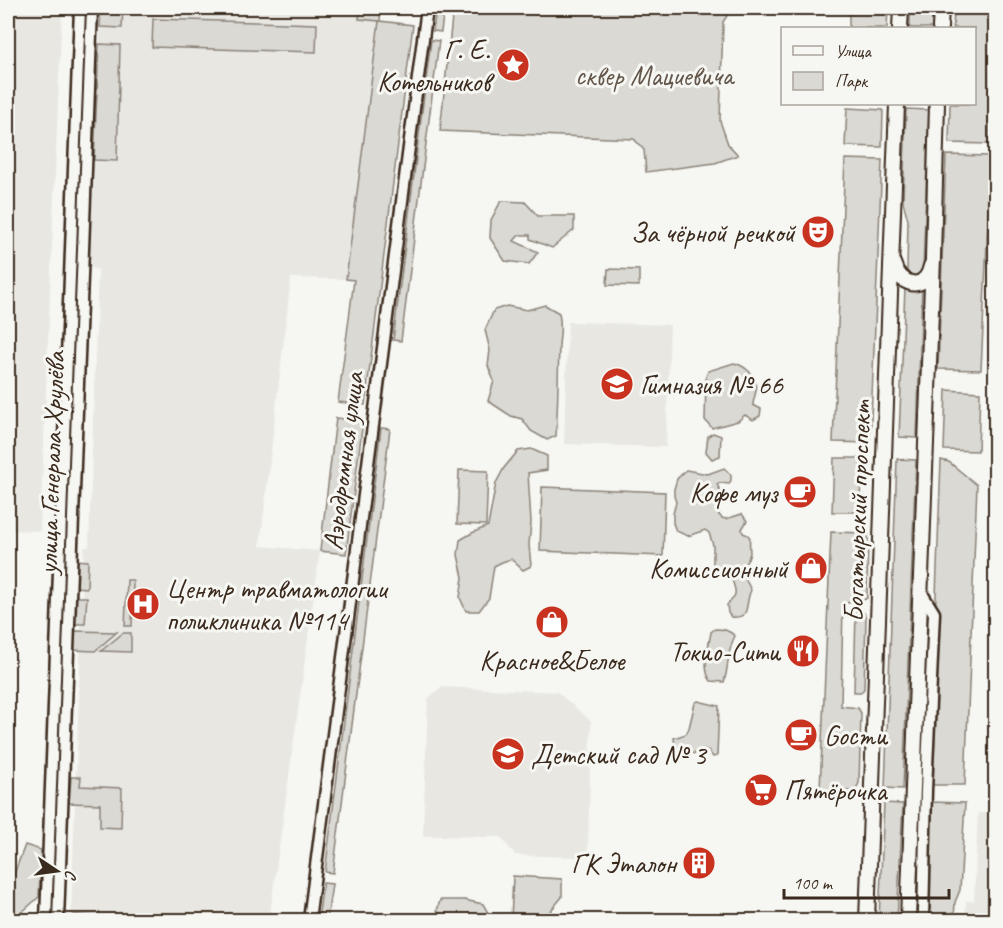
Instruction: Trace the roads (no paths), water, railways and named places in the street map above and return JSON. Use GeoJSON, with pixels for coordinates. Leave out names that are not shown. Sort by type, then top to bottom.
{"type":"FeatureCollection","features":[{"type":"Feature","properties":{"kind":"main road"},"geometry":{"type":"LineString","coordinates":[[900,27],[901,8]]}},
{"type":"Feature","properties":{"kind":"main road"},"geometry":{"type":"LineString","coordinates":[[940,27],[941,8]]}},
{"type":"Feature","properties":{"kind":"main road","name":"Богатырский проспект"},"geometry":{"type":"LineString","coordinates":[[867,921],[897,105]]}},
{"type":"Feature","properties":{"kind":"main road"},"geometry":{"type":"LineString","coordinates":[[908,921],[937,105]]}},
{"type":"Feature","properties":{"kind":"main road"},"geometry":{"type":"LineString","coordinates":[[892,258],[900,278],[912,283],[927,277],[933,258]]}},
{"type":"Feature","properties":{"kind":"street","name":"улица Генерала Хрулёва"},"geometry":{"type":"LineString","coordinates":[[46,921],[80,8]]}},
{"type":"Feature","properties":{"kind":"street","name":"улица Генерала Хрулёва"},"geometry":{"type":"LineString","coordinates":[[58,921],[92,8]]}},
{"type":"Feature","properties":{"kind":"street","name":"Аэродромная улица"},"geometry":{"type":"LineString","coordinates":[[309,921],[427,8]]}},
{"type":"Feature","properties":{"kind":"street"},"geometry":{"type":"LineString","coordinates":[[920,590],[934,614],[926,790],[924,921]]}},
{"type":"Feature","properties":{"kind":"place","name":"Г. Е. Котельников"},"geometry":{"type":"Point","coordinates":[513,65]}},
{"type":"Feature","properties":{"kind":"place","name":"За чёрной речкой"},"geometry":{"type":"Point","coordinates":[818,232]}},
{"type":"Feature","properties":{"kind":"place","name":"Гимназия № 66"},"geometry":{"type":"Point","coordinates":[617,384]}},
{"type":"Feature","properties":{"kind":"place","name":"Кофе муз"},"geometry":{"type":"Point","coordinates":[800,492]}},
{"type":"Feature","properties":{"kind":"place","name":"Комиссионный"},"geometry":{"type":"Point","coordinates":[811,568]}},
{"type":"Feature","properties":{"kind":"place","name":"Центр травматологии поликлиника №114"},"geometry":{"type":"Point","coordinates":[143,604]}},
{"type":"Feature","properties":{"kind":"place","name":"Красное&Белое"},"geometry":{"type":"Point","coordinates":[552,622]}},
{"type":"Feature","properties":{"kind":"place","name":"Токио-Сити"},"geometry":{"type":"Point","coordinates":[803,651]}},
{"type":"Feature","properties":{"kind":"place","name":"Gости"},"geometry":{"type":"Point","coordinates":[801,735]}},
{"type":"Feature","properties":{"kind":"place","name":"Детский сад № 3"},"geometry":{"type":"Point","coordinates":[508,754]}},
{"type":"Feature","properties":{"kind":"place","name":"Пятёрочка"},"geometry":{"type":"Point","coordinates":[761,790]}},
{"type":"Feature","properties":{"kind":"place","name":"ГК Эталон"},"geometry":{"type":"Point","coordinates":[699,863]}},
{"type":"Feature","properties":{"kind":"park label","name":"сквер Мациевича"},"geometry":{"type":"Point","coordinates":[654,75]}}]}
